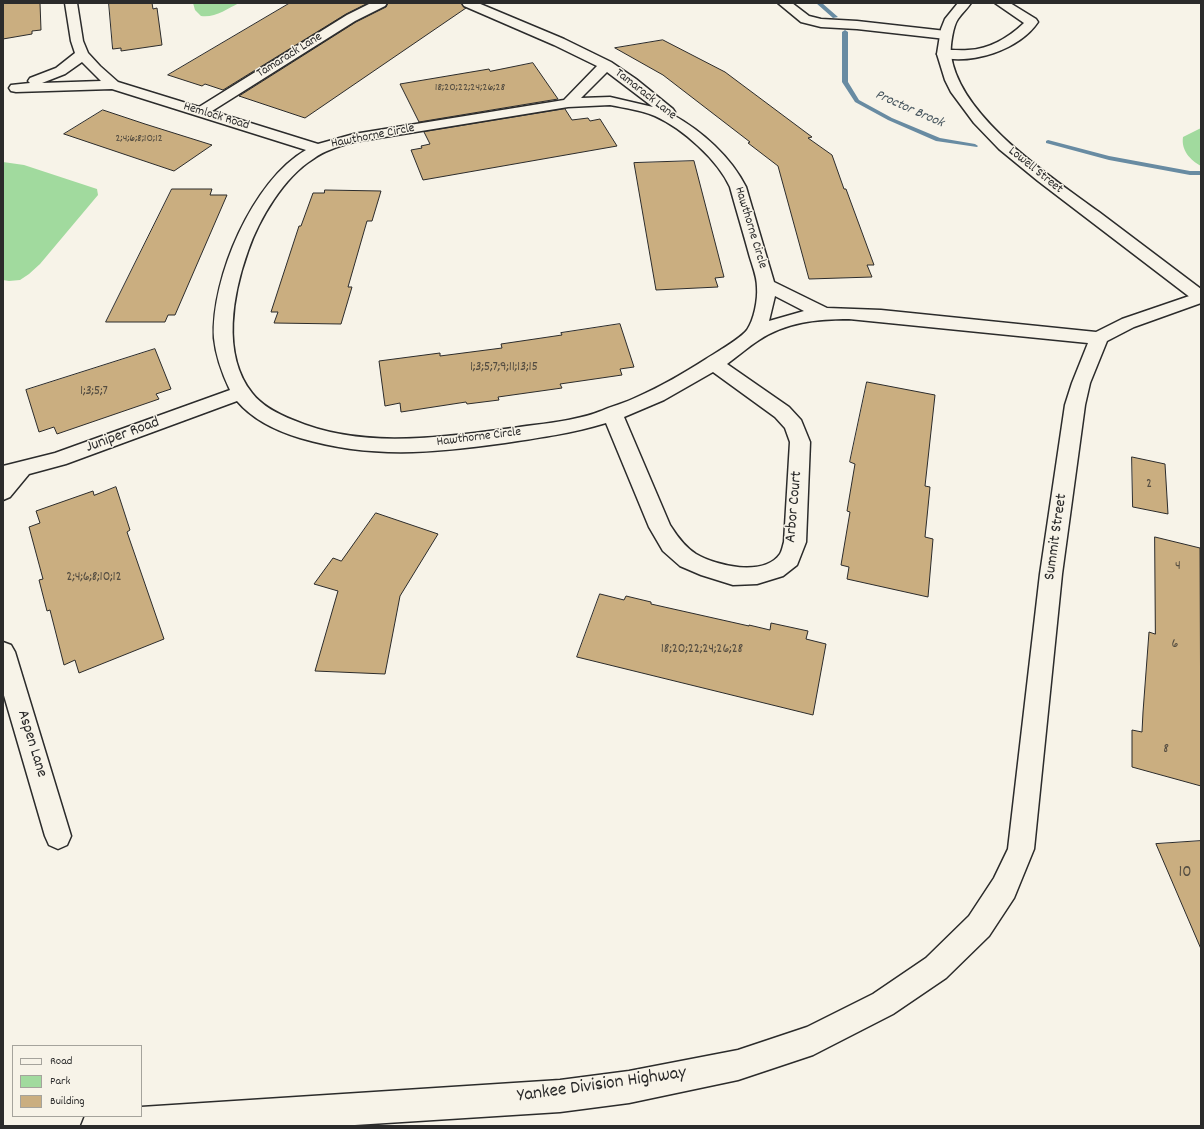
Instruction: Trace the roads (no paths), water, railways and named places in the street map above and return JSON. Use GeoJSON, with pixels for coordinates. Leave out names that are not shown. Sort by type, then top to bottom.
{"type":"FeatureCollection","features":[{"type":"Feature","properties":{"kind":"street"},"geometry":{"type":"LineString","coordinates":[[10,90],[65,69],[73,64],[82,54],[71,3]]}},
{"type":"Feature","properties":{"kind":"street","name":"Tamarack Lane"},"geometry":{"type":"LineString","coordinates":[[202,112],[351,18],[381,3]]}},
{"type":"Feature","properties":{"kind":"street","name":"Tamarack Lane"},"geometry":{"type":"LineString","coordinates":[[468,3],[559,42],[606,65],[631,82],[683,126]]}},
{"type":"Feature","properties":{"kind":"street"},"geometry":{"type":"LineString","coordinates":[[784,3],[805,19],[821,23],[857,25],[946,35]]}},
{"type":"Feature","properties":{"kind":"street","name":"Lowell Street"},"geometry":{"type":"LineString","coordinates":[[965,3],[951,19],[946,35],[944,54],[952,80],[958,92],[979,120],[1004,146],[1042,178],[1201,297]]}},
{"type":"Feature","properties":{"kind":"street"},"geometry":{"type":"LineString","coordinates":[[944,54],[983,52],[998,48],[1025,29],[1032,22],[1001,3]]}},
{"type":"Feature","properties":{"kind":"street","name":"Hemlock Road"},"geometry":{"type":"LineString","coordinates":[[82,54],[95,69],[113,85]]}},
{"type":"Feature","properties":{"kind":"street","name":"Tamarack Lane"},"geometry":{"type":"LineString","coordinates":[[568,103],[606,65]]}},
{"type":"Feature","properties":{"kind":"street","name":"Hemlock Road"},"geometry":{"type":"LineString","coordinates":[[10,90],[113,85],[319,149]]}},
{"type":"Feature","properties":{"kind":"street","name":"Hawthorne Circle"},"geometry":{"type":"LineString","coordinates":[[754,334],[763,315],[767,300],[766,285],[738,187],[732,174],[724,164],[683,126],[660,113],[628,104],[610,101],[568,103],[354,138],[337,142],[319,149],[295,164],[281,179],[258,212],[246,236],[229,281],[223,324],[223,341],[232,378],[241,393],[263,414],[296,429],[328,439],[358,444],[393,446],[456,442],[522,433],[590,420],[644,402],[691,377],[754,334],[785,321],[822,313],[868,315],[1099,338]]}},
{"type":"Feature","properties":{"kind":"street","name":"Hawthorne Circle"},"geometry":{"type":"LineString","coordinates":[[766,285],[822,313]]}},
{"type":"Feature","properties":{"kind":"street"},"geometry":{"type":"LineString","coordinates":[[1099,338],[1128,324],[1201,297]]}},
{"type":"Feature","properties":{"kind":"street","name":"Summit Street"},"geometry":{"type":"LineString","coordinates":[[1020,849],[1051,574],[1075,405],[1081,383],[1099,338]]}},
{"type":"Feature","properties":{"kind":"street","name":"Arbor Court"},"geometry":{"type":"LineString","coordinates":[[612,413],[660,527],[671,545],[688,560],[709,569],[733,576],[757,575],[775,570],[789,559],[795,542],[800,442],[794,426],[782,412],[713,363]]}},
{"type":"Feature","properties":{"kind":"street","name":"Juniper Road"},"geometry":{"type":"LineString","coordinates":[[13,470],[59,459],[241,393]]}},
{"type":"Feature","properties":{"kind":"street"},"geometry":{"type":"LineString","coordinates":[[3,492],[13,470]]}},
{"type":"Feature","properties":{"kind":"street","name":"Aspen Lane"},"geometry":{"type":"LineString","coordinates":[[3,652],[58,836]]}},
{"type":"Feature","properties":{"kind":"street","name":"Yankee Division Highway"},"geometry":{"type":"LineString","coordinates":[[97,1126],[560,1096],[629,1086],[738,1065],[813,1040],[883,1004],[936,968],[979,926],[1004,888],[1020,849]]}},
{"type":"Feature","properties":{"kind":"waterway","name":"Proctor Brook"},"geometry":{"type":"LineString","coordinates":[[819,3],[835,17]]}},
{"type":"Feature","properties":{"kind":"waterway","name":"Proctor Brook"},"geometry":{"type":"LineString","coordinates":[[845,32],[845,82],[857,101],[890,119],[938,140],[975,146]]}},
{"type":"Feature","properties":{"kind":"waterway","name":"Proctor Brook"},"geometry":{"type":"LineString","coordinates":[[1048,142],[1109,158],[1190,173],[1201,173]]}}]}
